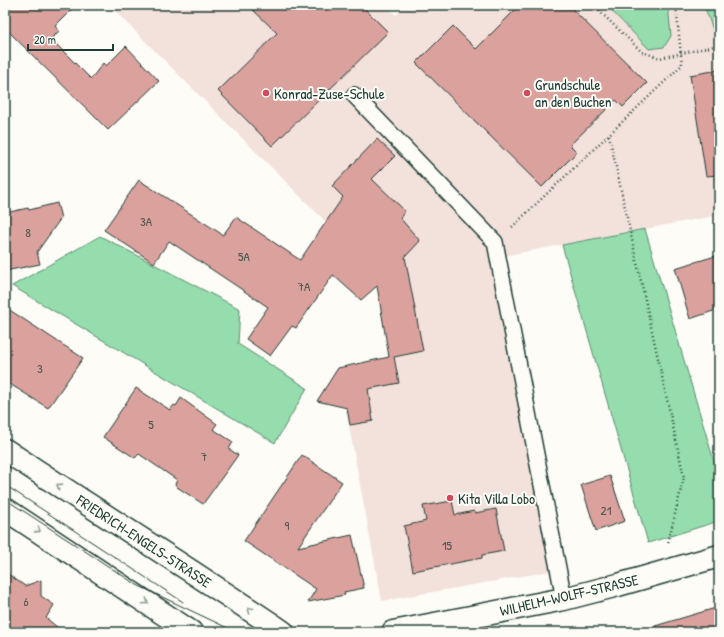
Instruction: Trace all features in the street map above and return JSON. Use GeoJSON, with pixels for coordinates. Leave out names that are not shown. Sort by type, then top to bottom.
{"type":"FeatureCollection","features":[{"type":"Feature","properties":{"kind":"main road","name":"FRIEDRICH-ENGELS-STRASSE"},"geometry":{"type":"LineString","coordinates":[[5,450],[283,632]]}},
{"type":"Feature","properties":{"kind":"main road"},"geometry":{"type":"LineString","coordinates":[[5,509],[191,632]]}},
{"type":"Feature","properties":{"kind":"main road","name":"WILHELM-WOLFF-STRASSE"},"geometry":{"type":"LineString","coordinates":[[393,632],[564,599],[719,556]]}},
{"type":"Feature","properties":{"kind":"lane"},"geometry":{"type":"LineString","coordinates":[[354,95],[496,242],[564,599]]}},
{"type":"Feature","properties":{"kind":"path"},"geometry":{"type":"LineString","coordinates":[[594,5],[642,52],[660,58],[719,45]]}},
{"type":"Feature","properties":{"kind":"path"},"geometry":{"type":"LineString","coordinates":[[496,242],[682,65],[676,5]]}},
{"type":"Feature","properties":{"kind":"path"},"geometry":{"type":"LineString","coordinates":[[609,135],[684,477],[668,542]]}},
{"type":"Feature","properties":{"kind":"shaded area"},"geometry":{"type":"Polygon","coordinates":[[[109,5],[386,5],[396,15],[405,5],[719,5],[719,215],[492,258],[551,571],[382,601],[338,368],[422,351],[382,278],[109,5]]]}},
{"type":"Feature","properties":{"kind":"green space"},"geometry":{"type":"Polygon","coordinates":[[[606,5],[668,5],[671,36],[664,47],[649,49],[606,5]]]}},
{"type":"Feature","properties":{"kind":"green space"},"geometry":{"type":"Polygon","coordinates":[[[704,5],[719,5],[719,37],[716,38],[704,5]]]}},
{"type":"Feature","properties":{"kind":"green space"},"geometry":{"type":"Polygon","coordinates":[[[645,229],[719,478],[719,521],[648,543],[562,245],[645,229]]]}},
{"type":"Feature","properties":{"kind":"green space"},"geometry":{"type":"Polygon","coordinates":[[[100,236],[240,309],[238,344],[307,388],[275,443],[12,286],[100,236]]]}},
{"type":"Feature","properties":{"kind":"building"},"geometry":{"type":"Polygon","coordinates":[[[5,5],[76,5],[55,26],[59,31],[51,39],[91,79],[103,63],[106,66],[126,46],[159,81],[108,130],[5,28],[5,5]]]}},
{"type":"Feature","properties":{"kind":"building"},"geometry":{"type":"Polygon","coordinates":[[[248,5],[361,5],[388,32],[272,146],[218,91],[277,33],[248,5]]]}},
{"type":"Feature","properties":{"kind":"building"},"geometry":{"type":"Polygon","coordinates":[[[520,5],[568,5],[647,83],[623,107],[616,100],[570,145],[577,152],[542,187],[416,63],[453,26],[476,49],[520,5]]]}},
{"type":"Feature","properties":{"kind":"building"},"geometry":{"type":"Polygon","coordinates":[[[719,70],[719,175],[706,176],[690,75],[719,70]]]}},
{"type":"Feature","properties":{"kind":"building"},"geometry":{"type":"Polygon","coordinates":[[[377,139],[395,156],[372,179],[405,211],[400,218],[420,241],[405,257],[423,351],[394,357],[399,383],[368,389],[373,421],[350,425],[347,408],[317,401],[338,368],[389,357],[377,286],[361,300],[333,275],[296,328],[292,326],[270,356],[246,339],[268,307],[169,241],[154,263],[104,230],[139,180],[223,235],[236,217],[300,260],[343,197],[332,186],[377,139]]]}},
{"type":"Feature","properties":{"kind":"building"},"geometry":{"type":"Polygon","coordinates":[[[57,203],[61,218],[37,252],[40,264],[5,271],[5,213],[28,208],[29,210],[57,203]]]}},
{"type":"Feature","properties":{"kind":"building"},"geometry":{"type":"Polygon","coordinates":[[[719,255],[719,309],[690,319],[675,268],[719,255]]]}},
{"type":"Feature","properties":{"kind":"building"},"geometry":{"type":"Polygon","coordinates":[[[5,307],[83,358],[48,408],[5,381],[5,307]]]}},
{"type":"Feature","properties":{"kind":"building"},"geometry":{"type":"Polygon","coordinates":[[[136,388],[170,410],[174,405],[176,406],[181,398],[217,424],[213,429],[233,442],[229,449],[238,455],[203,504],[177,487],[175,484],[177,480],[139,454],[135,458],[103,437],[136,388]]]}},
{"type":"Feature","properties":{"kind":"building"},"geometry":{"type":"Polygon","coordinates":[[[302,455],[342,482],[298,547],[352,535],[364,588],[344,592],[345,595],[308,602],[316,589],[244,541],[302,455]]]}},
{"type":"Feature","properties":{"kind":"building"},"geometry":{"type":"Polygon","coordinates":[[[610,476],[625,521],[596,531],[581,485],[610,476]]]}},
{"type":"Feature","properties":{"kind":"building"},"geometry":{"type":"Polygon","coordinates":[[[452,501],[455,515],[474,511],[475,513],[496,509],[504,551],[482,555],[482,558],[413,571],[404,526],[426,521],[423,506],[452,501]]]}},
{"type":"Feature","properties":{"kind":"building"},"geometry":{"type":"Polygon","coordinates":[[[5,572],[25,586],[41,580],[41,596],[54,605],[46,618],[63,632],[17,632],[5,624],[5,572]]]}},
{"type":"Feature","properties":{"kind":"building"},"geometry":{"type":"Polygon","coordinates":[[[719,607],[719,632],[656,632],[655,626],[719,607]]]}},
{"type":"Feature","properties":{"kind":"tram line"},"geometry":{"type":"LineString","coordinates":[[5,485],[183,602]]}},
{"type":"Feature","properties":{"kind":"tram line"},"geometry":{"type":"LineString","coordinates":[[5,499],[137,585],[236,632]]}},
{"type":"Feature","properties":{"kind":"place","name":"Konrad-Zuse-Schule"},"geometry":{"type":"Point","coordinates":[266,93]}},
{"type":"Feature","properties":{"kind":"place","name":"Grundschule an den Buchen"},"geometry":{"type":"Point","coordinates":[527,93]}},
{"type":"Feature","properties":{"kind":"place","name":"Kita Villa Lobo"},"geometry":{"type":"Point","coordinates":[450,498]}}]}
